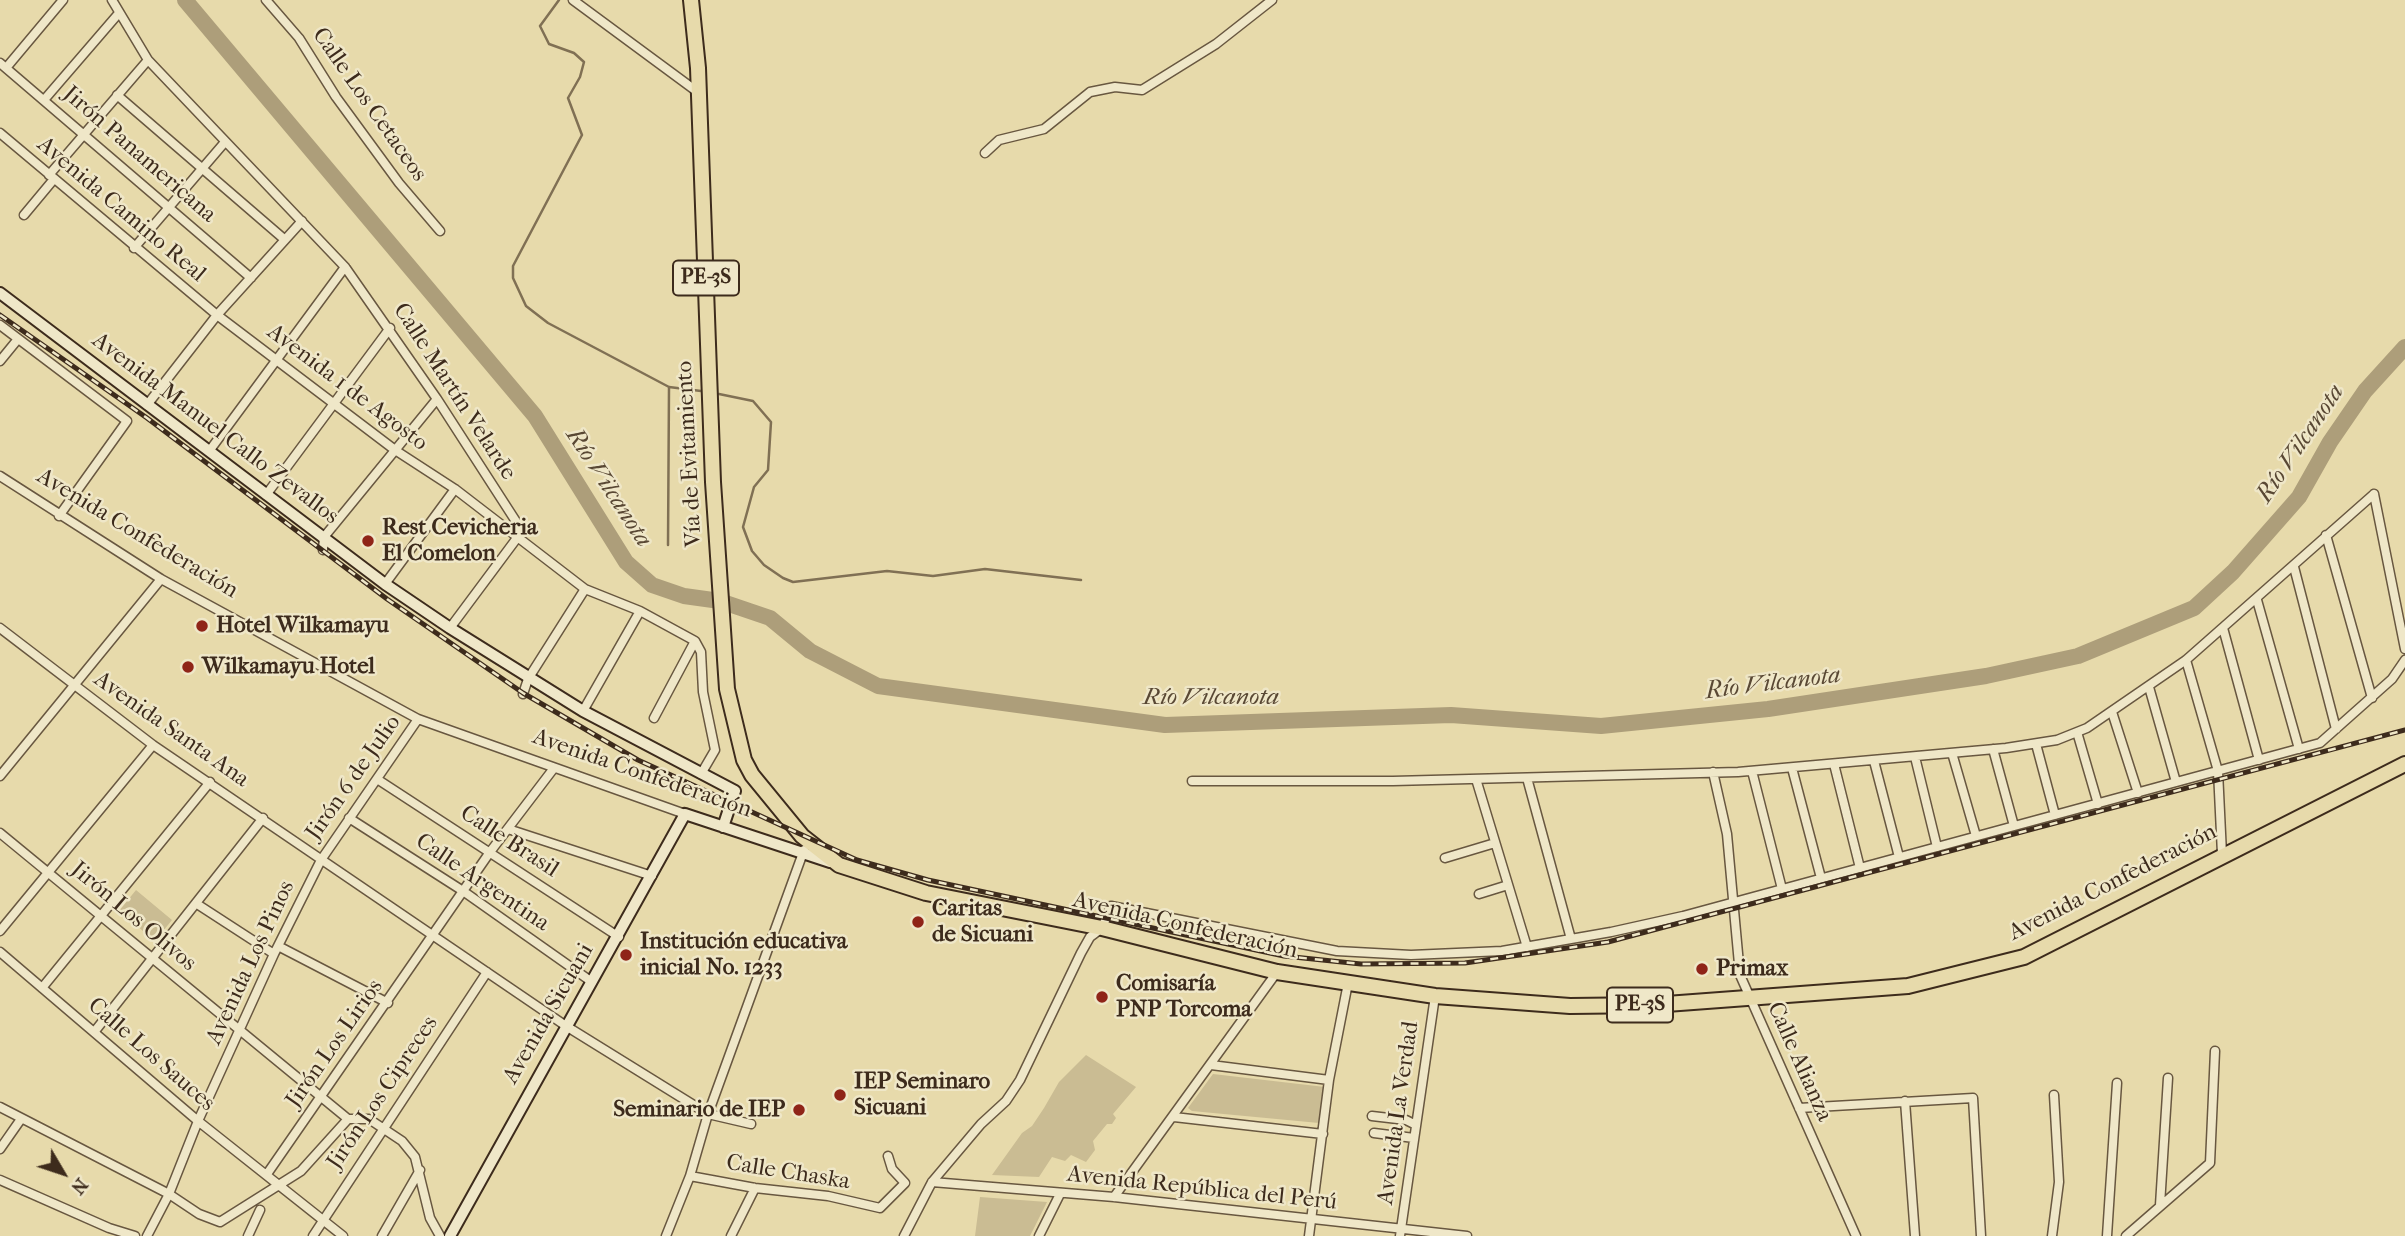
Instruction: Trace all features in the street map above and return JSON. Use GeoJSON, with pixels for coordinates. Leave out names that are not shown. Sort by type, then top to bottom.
{"type":"FeatureCollection","features":[{"type":"Feature","properties":{"kind":"highway","name":"Vía de Evitamiento"},"geometry":{"type":"LineString","coordinates":[[691,0],[699,93],[718,557],[731,713],[744,760],[752,775],[806,847],[839,865]]}},
{"type":"Feature","properties":{"kind":"highway","name":"Avenida Confederación"},"geometry":{"type":"LineString","coordinates":[[839,865],[926,893],[1102,928],[1277,972],[1435,996],[1570,1006],[1653,1005],[1908,986],[2024,957],[2222,854],[2405,764]]}},
{"type":"Feature","properties":{"kind":"street"},"geometry":{"type":"LineString","coordinates":[[3,66],[63,0]]}},
{"type":"Feature","properties":{"kind":"street","name":"Calle Martín Velarde"},"geometry":{"type":"LineString","coordinates":[[113,0],[148,60],[345,267],[438,399],[517,523],[517,538]]}},
{"type":"Feature","properties":{"kind":"street","name":"Calle Los Cetaceos"},"geometry":{"type":"LineString","coordinates":[[267,0],[299,38],[336,97],[399,183],[440,231]]}},
{"type":"Feature","properties":{"kind":"street"},"geometry":{"type":"LineString","coordinates":[[573,0],[699,93]]}},
{"type":"Feature","properties":{"kind":"street"},"geometry":{"type":"LineString","coordinates":[[985,153],[999,140],[1044,129],[1090,92],[1115,87],[1142,90],[1216,44],[1272,0]]}},
{"type":"Feature","properties":{"kind":"street"},"geometry":{"type":"LineString","coordinates":[[44,100],[119,13]]}},
{"type":"Feature","properties":{"kind":"street"},"geometry":{"type":"LineString","coordinates":[[24,215],[83,134],[148,60]]}},
{"type":"Feature","properties":{"kind":"street","name":"Jirón Panamericana"},"geometry":{"type":"LineString","coordinates":[[3,66],[251,278]]}},
{"type":"Feature","properties":{"kind":"street"},"geometry":{"type":"LineString","coordinates":[[117,95],[284,239]]}},
{"type":"Feature","properties":{"kind":"street","name":"Avenida Camino Real"},"geometry":{"type":"LineString","coordinates":[[0,133],[217,315]]}},
{"type":"Feature","properties":{"kind":"street"},"geometry":{"type":"LineString","coordinates":[[134,248],[225,142]]}},
{"type":"Feature","properties":{"kind":"street"},"geometry":{"type":"LineString","coordinates":[[147,405],[217,315],[302,221]]}},
{"type":"Feature","properties":{"kind":"street"},"geometry":{"type":"LineString","coordinates":[[210,450],[345,267]]}},
{"type":"Feature","properties":{"kind":"street","name":"Avenida Manuel Callo Zevallos"},"geometry":{"type":"LineString","coordinates":[[0,293],[385,584],[527,679],[735,791]]}},
{"type":"Feature","properties":{"kind":"street","name":"Avenida 1 de Agosto"},"geometry":{"type":"LineString","coordinates":[[217,315],[396,450],[455,489],[517,538]]}},
{"type":"Feature","properties":{"kind":"street","name":"Avenida Manuel Callo Zevallos"},"geometry":{"type":"LineString","coordinates":[[0,325],[127,422],[59,516]]}},
{"type":"Feature","properties":{"kind":"street"},"geometry":{"type":"LineString","coordinates":[[266,495],[390,328]]}},
{"type":"Feature","properties":{"kind":"street"},"geometry":{"type":"LineString","coordinates":[[0,361],[18,338]]}},
{"type":"Feature","properties":{"kind":"street"},"geometry":{"type":"LineString","coordinates":[[323,550],[324,537],[438,399]]}},
{"type":"Feature","properties":{"kind":"street","name":"Avenida Confederación"},"geometry":{"type":"LineString","coordinates":[[0,476],[161,579],[418,719],[723,827],[806,847]]}},
{"type":"Feature","properties":{"kind":"street"},"geometry":{"type":"LineString","coordinates":[[385,584],[455,489]]}},
{"type":"Feature","properties":{"kind":"street"},"geometry":{"type":"LineString","coordinates":[[1192,781],[1476,779],[1752,771],[2036,744],[2077,732],[2112,712],[2186,660],[2374,494],[2405,649]]}},
{"type":"Feature","properties":{"kind":"street"},"geometry":{"type":"LineString","coordinates":[[2326,535],[2372,698]]}},
{"type":"Feature","properties":{"kind":"street"},"geometry":{"type":"LineString","coordinates":[[450,628],[517,538],[585,589],[640,611],[695,641],[701,652],[703,692],[715,750],[701,774]]}},
{"type":"Feature","properties":{"kind":"street"},"geometry":{"type":"LineString","coordinates":[[2294,567],[2336,729]]}},
{"type":"Feature","properties":{"kind":"street"},"geometry":{"type":"LineString","coordinates":[[0,776],[161,579]]}},
{"type":"Feature","properties":{"kind":"street"},"geometry":{"type":"LineString","coordinates":[[523,694],[527,679],[585,589]]}},
{"type":"Feature","properties":{"kind":"street"},"geometry":{"type":"LineString","coordinates":[[2257,600],[2299,749]]}},
{"type":"Feature","properties":{"kind":"street"},"geometry":{"type":"LineString","coordinates":[[583,711],[640,611]]}},
{"type":"Feature","properties":{"kind":"street","name":"Avenida Santa Ana"},"geometry":{"type":"LineString","coordinates":[[0,628],[153,745],[321,860]]}},
{"type":"Feature","properties":{"kind":"street"},"geometry":{"type":"LineString","coordinates":[[2223,628],[2259,760]]}},
{"type":"Feature","properties":{"kind":"street"},"geometry":{"type":"LineString","coordinates":[[654,718],[695,641]]}},
{"type":"Feature","properties":{"kind":"street"},"geometry":{"type":"LineString","coordinates":[[2186,660],[2218,771],[2222,854]]}},
{"type":"Feature","properties":{"kind":"street"},"geometry":{"type":"LineString","coordinates":[[904,1236],[932,1182],[981,1124],[1006,1101],[1020,1080],[1090,937],[1102,928],[1111,906],[1337,951],[1411,955],[1502,951],[1571,939],[1683,916],[2320,743],[2372,698],[2405,660]]}},
{"type":"Feature","properties":{"kind":"street"},"geometry":{"type":"LineString","coordinates":[[2149,687],[2176,782]]}},
{"type":"Feature","properties":{"kind":"street"},"geometry":{"type":"LineString","coordinates":[[2112,712],[2138,793]]}},
{"type":"Feature","properties":{"kind":"street","name":"Jirón 6 de Julio"},"geometry":{"type":"LineString","coordinates":[[321,860],[418,719]]}},
{"type":"Feature","properties":{"kind":"street"},"geometry":{"type":"LineString","coordinates":[[2077,732],[2098,804]]}},
{"type":"Feature","properties":{"kind":"street"},"geometry":{"type":"LineString","coordinates":[[2036,744],[2055,815]]}},
{"type":"Feature","properties":{"kind":"street"},"geometry":{"type":"LineString","coordinates":[[0,931],[153,745]]}},
{"type":"Feature","properties":{"kind":"street"},"geometry":{"type":"LineString","coordinates":[[1993,749],[2014,826]]}},
{"type":"Feature","properties":{"kind":"street"},"geometry":{"type":"LineString","coordinates":[[1952,753],[1976,836]]}},
{"type":"Feature","properties":{"kind":"street"},"geometry":{"type":"LineString","coordinates":[[1915,757],[1937,847]]}},
{"type":"Feature","properties":{"kind":"street"},"geometry":{"type":"LineString","coordinates":[[1874,761],[1899,857]]}},
{"type":"Feature","properties":{"kind":"street"},"geometry":{"type":"LineString","coordinates":[[1834,764],[1860,868]]}},
{"type":"Feature","properties":{"kind":"street","name":"Jirón Los Lirios"},"geometry":{"type":"LineString","coordinates":[[267,1174],[388,1003],[432,934],[554,768]]}},
{"type":"Feature","properties":{"kind":"street"},"geometry":{"type":"LineString","coordinates":[[1792,768],[1821,878]]}},
{"type":"Feature","properties":{"kind":"street"},"geometry":{"type":"LineString","coordinates":[[1752,771],[1782,889]]}},
{"type":"Feature","properties":{"kind":"street","name":"Calle Alianza"},"geometry":{"type":"LineString","coordinates":[[1713,772],[1727,834],[1740,975],[1856,1236]]}},
{"type":"Feature","properties":{"kind":"street"},"geometry":{"type":"LineString","coordinates":[[723,827],[735,791],[752,775]]}},
{"type":"Feature","properties":{"kind":"street"},"geometry":{"type":"LineString","coordinates":[[1527,778],[1571,939]]}},
{"type":"Feature","properties":{"kind":"street","name":"Calle Brasil"},"geometry":{"type":"LineString","coordinates":[[377,779],[619,937]]}},
{"type":"Feature","properties":{"kind":"street"},"geometry":{"type":"LineString","coordinates":[[1476,779],[1527,947]]}},
{"type":"Feature","properties":{"kind":"street"},"geometry":{"type":"LineString","coordinates":[[42,988],[210,782]]}},
{"type":"Feature","properties":{"kind":"street","name":"Avenida Sicuani"},"geometry":{"type":"LineString","coordinates":[[450,1236],[566,1026],[619,937],[685,814]]}},
{"type":"Feature","properties":{"kind":"street"},"geometry":{"type":"LineString","coordinates":[[95,1031],[263,818]]}},
{"type":"Feature","properties":{"kind":"street","name":"Calle Argentina"},"geometry":{"type":"LineString","coordinates":[[349,818],[463,891],[592,982]]}},
{"type":"Feature","properties":{"kind":"street"},"geometry":{"type":"LineString","coordinates":[[508,830],[652,876]]}},
{"type":"Feature","properties":{"kind":"street","name":"Jirón Los Olivos"},"geometry":{"type":"LineString","coordinates":[[0,833],[348,1119]]}},
{"type":"Feature","properties":{"kind":"street"},"geometry":{"type":"LineString","coordinates":[[1445,858],[1495,843]]}},
{"type":"Feature","properties":{"kind":"street"},"geometry":{"type":"LineString","coordinates":[[666,1236],[690,1176],[708,1114],[806,847]]}},
{"type":"Feature","properties":{"kind":"street"},"geometry":{"type":"LineString","coordinates":[[321,860],[566,1026],[708,1114],[751,1124]]}},
{"type":"Feature","properties":{"kind":"street","name":"Avenida Los Pinos"},"geometry":{"type":"LineString","coordinates":[[147,1236],[169,1194],[198,1121],[321,860]]}},
{"type":"Feature","properties":{"kind":"street"},"geometry":{"type":"LineString","coordinates":[[1479,894],[1508,885]]}},
{"type":"Feature","properties":{"kind":"street"},"geometry":{"type":"LineString","coordinates":[[197,904],[277,950],[388,1003]]}},
{"type":"Feature","properties":{"kind":"street","name":"Calle Los Sauces"},"geometry":{"type":"LineString","coordinates":[[0,952],[198,1121],[343,1236]]}},
{"type":"Feature","properties":{"kind":"street","name":"Jirón Los Cipreces"},"geometry":{"type":"LineString","coordinates":[[313,1236],[487,972]]}},
{"type":"Feature","properties":{"kind":"street"},"geometry":{"type":"LineString","coordinates":[[1114,1197],[1277,972]]}},
{"type":"Feature","properties":{"kind":"street"},"geometry":{"type":"LineString","coordinates":[[1309,1236],[1329,1080],[1348,984]]}},
{"type":"Feature","properties":{"kind":"street","name":"Avenida La Verdad"},"geometry":{"type":"LineString","coordinates":[[1401,1233],[1435,996]]}},
{"type":"Feature","properties":{"kind":"street"},"geometry":{"type":"LineString","coordinates":[[2126,1236],[2210,1163],[2215,1051]]}},
{"type":"Feature","properties":{"kind":"street"},"geometry":{"type":"LineString","coordinates":[[1211,1065],[1329,1080]]}},
{"type":"Feature","properties":{"kind":"street"},"geometry":{"type":"LineString","coordinates":[[2160,1205],[2168,1078]]}},
{"type":"Feature","properties":{"kind":"street"},"geometry":{"type":"LineString","coordinates":[[2107,1236],[2117,1083]]}},
{"type":"Feature","properties":{"kind":"street"},"geometry":{"type":"LineString","coordinates":[[2052,1236],[2059,1182],[2054,1095]]}},
{"type":"Feature","properties":{"kind":"street"},"geometry":{"type":"LineString","coordinates":[[1799,1108],[1973,1098],[1981,1236]]}},
{"type":"Feature","properties":{"kind":"street"},"geometry":{"type":"LineString","coordinates":[[1905,1101],[1915,1236]]}},
{"type":"Feature","properties":{"kind":"street"},"geometry":{"type":"LineString","coordinates":[[0,1107],[169,1194],[199,1214],[220,1222],[302,1171],[348,1119],[369,1119],[410,1149],[419,1170],[430,1218],[440,1236]]}},
{"type":"Feature","properties":{"kind":"street"},"geometry":{"type":"LineString","coordinates":[[1372,1116],[1405,1120],[1416,1125]]}},
{"type":"Feature","properties":{"kind":"street"},"geometry":{"type":"LineString","coordinates":[[1174,1117],[1323,1134]]}},
{"type":"Feature","properties":{"kind":"street"},"geometry":{"type":"LineString","coordinates":[[0,1149],[21,1119]]}},
{"type":"Feature","properties":{"kind":"street"},"geometry":{"type":"LineString","coordinates":[[1374,1133],[1414,1138]]}},
{"type":"Feature","properties":{"kind":"street","name":"Calle Chaska"},"geometry":{"type":"LineString","coordinates":[[690,1176],[755,1188],[828,1196],[880,1208],[905,1183],[892,1169],[888,1156]]}},
{"type":"Feature","properties":{"kind":"street"},"geometry":{"type":"LineString","coordinates":[[382,1236],[419,1170]]}},
{"type":"Feature","properties":{"kind":"street"},"geometry":{"type":"LineString","coordinates":[[0,1180],[109,1228],[135,1236]]}},
{"type":"Feature","properties":{"kind":"street","name":"Avenida República del Perú"},"geometry":{"type":"LineString","coordinates":[[932,1182],[1114,1197],[1312,1218],[1401,1233],[1466,1236]]}},
{"type":"Feature","properties":{"kind":"street"},"geometry":{"type":"LineString","coordinates":[[731,1236],[755,1188]]}},
{"type":"Feature","properties":{"kind":"street"},"geometry":{"type":"LineString","coordinates":[[1039,1236],[1060,1194]]}},
{"type":"Feature","properties":{"kind":"street"},"geometry":{"type":"LineString","coordinates":[[248,1236],[260,1210]]}},
{"type":"Feature","properties":{"kind":"shaded area"},"geometry":{"type":"Polygon","coordinates":[[[136,890],[172,920],[155,941],[119,911],[136,890]]]}},
{"type":"Feature","properties":{"kind":"shaded area"},"geometry":{"type":"Polygon","coordinates":[[[1086,1055],[1136,1087],[1113,1114],[1116,1118],[1112,1124],[1107,1124],[1093,1141],[1095,1150],[1086,1162],[1071,1155],[1065,1161],[1052,1157],[1039,1177],[992,1175],[1022,1133],[1032,1126],[1059,1082],[1086,1055]]]}},
{"type":"Feature","properties":{"kind":"shaded area"},"geometry":{"type":"Polygon","coordinates":[[[1213,1074],[1325,1087],[1319,1123],[1192,1111],[1188,1108],[1213,1074]]]}},
{"type":"Feature","properties":{"kind":"shaded area"},"geometry":{"type":"Polygon","coordinates":[[[980,1197],[1047,1202],[1030,1236],[975,1236],[980,1197]]]}},
{"type":"Feature","properties":{"kind":"waterway","name":"Río Vilcanota"},"geometry":{"type":"LineString","coordinates":[[185,0],[535,416],[626,562],[652,585],[684,596],[720,601],[770,618],[810,651],[878,686],[1165,725],[1451,715],[1601,726],[1768,709],[1986,676],[2078,656],[2194,608],[2233,572],[2299,497],[2330,442],[2365,391],[2405,347]]}},
{"type":"Feature","properties":{"kind":"waterway"},"geometry":{"type":"LineString","coordinates":[[559,0],[540,26],[549,44],[574,53],[584,62],[580,77],[568,98],[582,135],[513,266],[513,278],[526,306],[548,323],[669,387],[701,391]]}},
{"type":"Feature","properties":{"kind":"waterway"},"geometry":{"type":"LineString","coordinates":[[668,545],[669,387]]}},
{"type":"Feature","properties":{"kind":"waterway"},"geometry":{"type":"LineString","coordinates":[[719,394],[753,401],[771,422],[768,470],[754,487],[743,527],[752,551],[764,565],[783,578],[793,582],[887,571],[933,576],[985,569],[1081,580]]}},
{"type":"Feature","properties":{"kind":"railway"},"geometry":{"type":"LineString","coordinates":[[0,315],[147,418],[387,599],[523,693],[638,760],[857,860],[928,880],[1284,956],[1361,964],[1465,963],[1608,942],[2405,730]]}},
{"type":"Feature","properties":{"kind":"place","name":"Rest Cevicheria El Comelon"},"geometry":{"type":"Point","coordinates":[368,541]}},
{"type":"Feature","properties":{"kind":"place","name":"Hotel Wilkamayu"},"geometry":{"type":"Point","coordinates":[202,626]}},
{"type":"Feature","properties":{"kind":"place","name":"Wilkamayu Hotel"},"geometry":{"type":"Point","coordinates":[188,667]}},
{"type":"Feature","properties":{"kind":"place","name":"Caritas de Sicuani"},"geometry":{"type":"Point","coordinates":[918,922]}},
{"type":"Feature","properties":{"kind":"place","name":"Institución educativa inicial No. 1233"},"geometry":{"type":"Point","coordinates":[626,955]}},
{"type":"Feature","properties":{"kind":"place","name":"Primax"},"geometry":{"type":"Point","coordinates":[1702,969]}},
{"type":"Feature","properties":{"kind":"place","name":"Comisaría PNP Torcoma"},"geometry":{"type":"Point","coordinates":[1102,997]}},
{"type":"Feature","properties":{"kind":"place","name":"IEP Seminaro Sicuani"},"geometry":{"type":"Point","coordinates":[840,1095]}},
{"type":"Feature","properties":{"kind":"place","name":"Seminario de IEP"},"geometry":{"type":"Point","coordinates":[799,1110]}}]}
